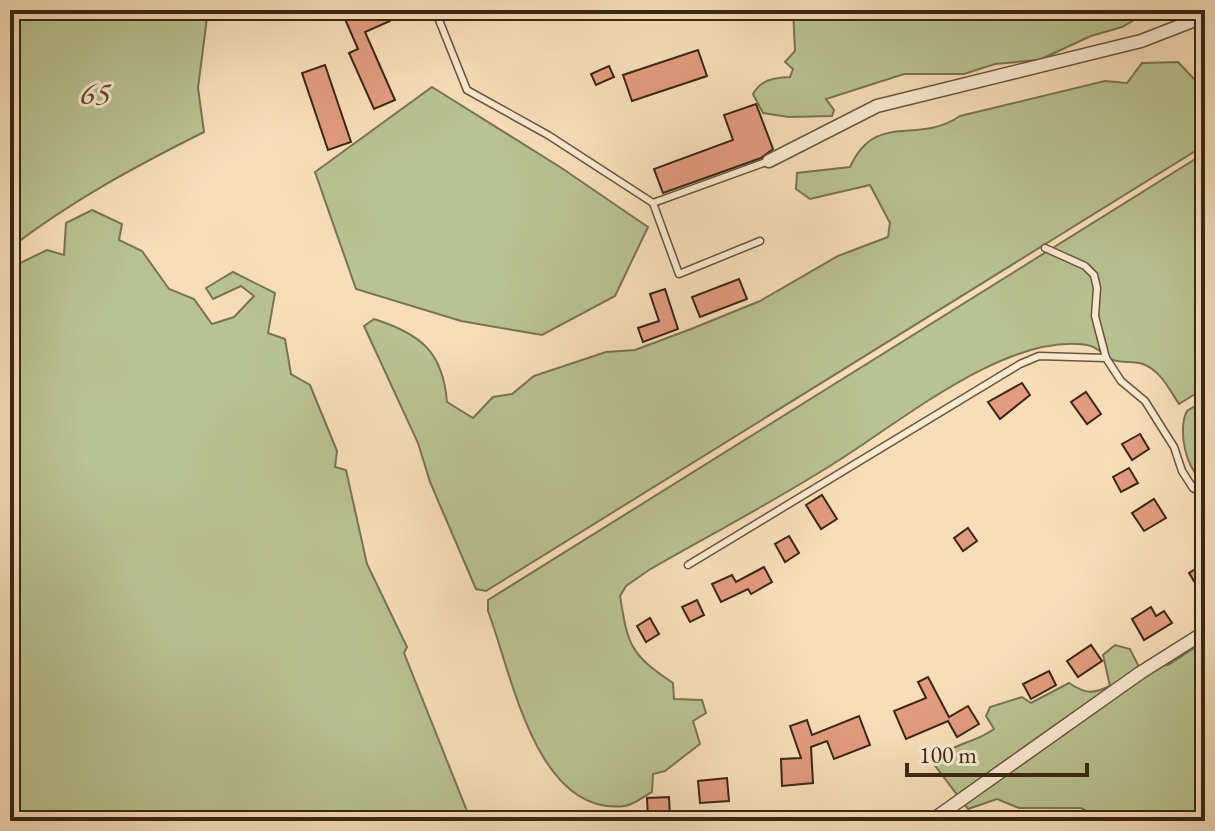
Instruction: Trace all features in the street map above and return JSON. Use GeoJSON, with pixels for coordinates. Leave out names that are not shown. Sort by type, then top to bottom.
{"type":"FeatureCollection","features":[{"type":"Feature","properties":{"kind":"street"},"geometry":{"type":"LineString","coordinates":[[769,161],[877,106],[1141,41],[1190,22],[1198,10]]}},
{"type":"Feature","properties":{"kind":"street"},"geometry":{"type":"LineString","coordinates":[[931,821],[1140,673],[1205,632]]}},
{"type":"Feature","properties":{"kind":"lane"},"geometry":{"type":"LineString","coordinates":[[436,10],[467,90],[548,135],[653,203],[679,274],[760,241]]}},
{"type":"Feature","properties":{"kind":"lane"},"geometry":{"type":"LineString","coordinates":[[653,203],[769,161]]}},
{"type":"Feature","properties":{"kind":"lane"},"geometry":{"type":"LineString","coordinates":[[1045,248],[1085,266],[1094,275],[1097,288],[1095,316],[1106,358],[1121,381],[1145,401],[1174,447],[1182,471],[1193,488],[1205,495]]}},
{"type":"Feature","properties":{"kind":"lane"},"geometry":{"type":"LineString","coordinates":[[688,565],[1020,364],[1039,356],[1106,358]]}},
{"type":"Feature","properties":{"kind":"green space","name":"65"},"geometry":{"type":"Polygon","coordinates":[[[10,10],[208,10],[198,88],[204,132],[104,185],[10,248],[10,10]]]}},
{"type":"Feature","properties":{"kind":"green space"},"geometry":{"type":"Polygon","coordinates":[[[793,10],[1163,10],[1143,15],[1122,27],[1091,36],[1039,60],[995,64],[964,74],[904,74],[826,99],[834,110],[832,116],[789,117],[763,113],[753,94],[768,80],[790,77],[793,69],[785,62],[795,51],[793,10]]]}},
{"type":"Feature","properties":{"kind":"green space"},"geometry":{"type":"Polygon","coordinates":[[[1178,62],[1195,80],[1205,79],[1205,145],[486,591],[476,589],[430,482],[418,443],[364,326],[374,319],[405,331],[427,347],[441,370],[447,402],[473,418],[493,397],[512,394],[534,376],[606,352],[635,350],[691,329],[760,301],[838,256],[888,237],[890,223],[870,185],[810,199],[796,189],[797,173],[850,167],[860,150],[872,139],[885,134],[928,129],[960,116],[1105,81],[1127,83],[1142,63],[1178,62]]]}},
{"type":"Feature","properties":{"kind":"green space"},"geometry":{"type":"Polygon","coordinates":[[[432,87],[560,167],[648,227],[615,296],[542,335],[461,321],[356,289],[315,172],[432,87]]]}},
{"type":"Feature","properties":{"kind":"green space"},"geometry":{"type":"Polygon","coordinates":[[[1205,153],[1205,388],[1179,404],[1164,381],[1149,367],[1113,360],[1091,346],[1056,345],[1023,352],[954,385],[810,478],[649,570],[626,586],[620,596],[629,638],[639,656],[673,683],[674,699],[702,700],[706,713],[693,721],[700,744],[665,771],[653,774],[652,792],[628,805],[595,803],[569,789],[549,766],[532,736],[488,611],[488,600],[1205,153]]]}},
{"type":"Feature","properties":{"kind":"green space"},"geometry":{"type":"Polygon","coordinates":[[[92,210],[122,224],[119,240],[142,251],[169,289],[194,299],[212,324],[234,317],[254,296],[241,286],[213,299],[206,288],[233,272],[275,293],[268,333],[285,339],[291,374],[310,385],[337,451],[335,467],[346,470],[367,564],[407,647],[404,653],[471,821],[10,821],[10,268],[47,250],[64,255],[66,223],[92,210]]]}},
{"type":"Feature","properties":{"kind":"green space"},"geometry":{"type":"Polygon","coordinates":[[[1205,400],[1205,482],[1198,477],[1188,460],[1183,429],[1187,411],[1205,400]]]}},
{"type":"Feature","properties":{"kind":"green space"},"geometry":{"type":"Polygon","coordinates":[[[1205,641],[1205,821],[1105,821],[1081,808],[1019,808],[997,799],[968,809],[933,763],[954,747],[994,729],[986,716],[990,707],[1022,697],[1031,703],[1069,683],[1089,692],[1110,686],[1103,655],[1115,645],[1130,649],[1139,667],[1168,665],[1205,641]]]}},
{"type":"Feature","properties":{"kind":"building"},"geometry":{"type":"Polygon","coordinates":[[[366,10],[385,10],[390,21],[365,32],[395,100],[374,109],[349,53],[358,49],[345,19],[366,10]]]}},
{"type":"Feature","properties":{"kind":"building"},"geometry":{"type":"Polygon","coordinates":[[[698,50],[707,76],[632,101],[623,75],[698,50]]]}},
{"type":"Feature","properties":{"kind":"building"},"geometry":{"type":"Polygon","coordinates":[[[325,65],[351,142],[328,150],[302,73],[325,65]]]}},
{"type":"Feature","properties":{"kind":"building"},"geometry":{"type":"Polygon","coordinates":[[[609,66],[614,77],[596,85],[591,74],[609,66]]]}},
{"type":"Feature","properties":{"kind":"building"},"geometry":{"type":"Polygon","coordinates":[[[756,104],[773,149],[761,158],[663,193],[654,169],[733,140],[724,115],[756,104]]]}},
{"type":"Feature","properties":{"kind":"building"},"geometry":{"type":"Polygon","coordinates":[[[739,279],[747,299],[700,317],[692,297],[739,279]]]}},
{"type":"Feature","properties":{"kind":"building"},"geometry":{"type":"Polygon","coordinates":[[[665,289],[678,329],[643,342],[638,328],[659,321],[650,294],[665,289]]]}},
{"type":"Feature","properties":{"kind":"building"},"geometry":{"type":"Polygon","coordinates":[[[1022,383],[1030,395],[1000,419],[988,402],[1022,383]]]}},
{"type":"Feature","properties":{"kind":"building"},"geometry":{"type":"Polygon","coordinates":[[[1086,392],[1101,414],[1087,424],[1071,402],[1086,392]]]}},
{"type":"Feature","properties":{"kind":"building"},"geometry":{"type":"Polygon","coordinates":[[[1140,434],[1149,449],[1132,460],[1122,444],[1140,434]]]}},
{"type":"Feature","properties":{"kind":"building"},"geometry":{"type":"Polygon","coordinates":[[[1129,468],[1138,483],[1121,492],[1113,477],[1129,468]]]}},
{"type":"Feature","properties":{"kind":"building"},"geometry":{"type":"Polygon","coordinates":[[[822,495],[837,519],[821,529],[806,505],[822,495]]]}},
{"type":"Feature","properties":{"kind":"building"},"geometry":{"type":"Polygon","coordinates":[[[1154,499],[1166,518],[1144,531],[1132,513],[1154,499]]]}},
{"type":"Feature","properties":{"kind":"building"},"geometry":{"type":"Polygon","coordinates":[[[968,528],[977,541],[963,551],[954,538],[968,528]]]}},
{"type":"Feature","properties":{"kind":"building"},"geometry":{"type":"Polygon","coordinates":[[[789,536],[799,553],[785,562],[775,544],[789,536]]]}},
{"type":"Feature","properties":{"kind":"building"},"geometry":{"type":"Polygon","coordinates":[[[1205,563],[1205,599],[1189,573],[1205,563]]]}},
{"type":"Feature","properties":{"kind":"building"},"geometry":{"type":"Polygon","coordinates":[[[764,567],[772,582],[751,594],[748,589],[721,602],[712,584],[732,575],[736,582],[764,567]]]}},
{"type":"Feature","properties":{"kind":"building"},"geometry":{"type":"Polygon","coordinates":[[[697,600],[704,615],[690,622],[682,607],[697,600]]]}},
{"type":"Feature","properties":{"kind":"building"},"geometry":{"type":"Polygon","coordinates":[[[1151,607],[1156,616],[1164,611],[1172,623],[1144,640],[1132,619],[1151,607]]]}},
{"type":"Feature","properties":{"kind":"building"},"geometry":{"type":"Polygon","coordinates":[[[650,618],[659,634],[646,642],[637,626],[650,618]]]}},
{"type":"Feature","properties":{"kind":"building"},"geometry":{"type":"Polygon","coordinates":[[[1091,645],[1102,661],[1078,677],[1067,661],[1091,645]]]}},
{"type":"Feature","properties":{"kind":"building"},"geometry":{"type":"Polygon","coordinates":[[[1049,671],[1056,685],[1031,699],[1023,684],[1049,671]]]}},
{"type":"Feature","properties":{"kind":"building"},"geometry":{"type":"Polygon","coordinates":[[[928,677],[949,717],[968,706],[979,724],[957,737],[948,721],[906,739],[894,711],[926,698],[918,682],[928,677]]]}},
{"type":"Feature","properties":{"kind":"building"},"geometry":{"type":"Polygon","coordinates":[[[859,716],[870,745],[834,759],[827,741],[811,747],[813,783],[782,786],[781,759],[801,758],[790,726],[807,720],[812,735],[859,716]]]}},
{"type":"Feature","properties":{"kind":"building"},"geometry":{"type":"Polygon","coordinates":[[[727,778],[729,801],[700,803],[698,781],[727,778]]]}},
{"type":"Feature","properties":{"kind":"building"},"geometry":{"type":"Polygon","coordinates":[[[669,797],[670,816],[648,817],[647,798],[669,797]]]}}]}
